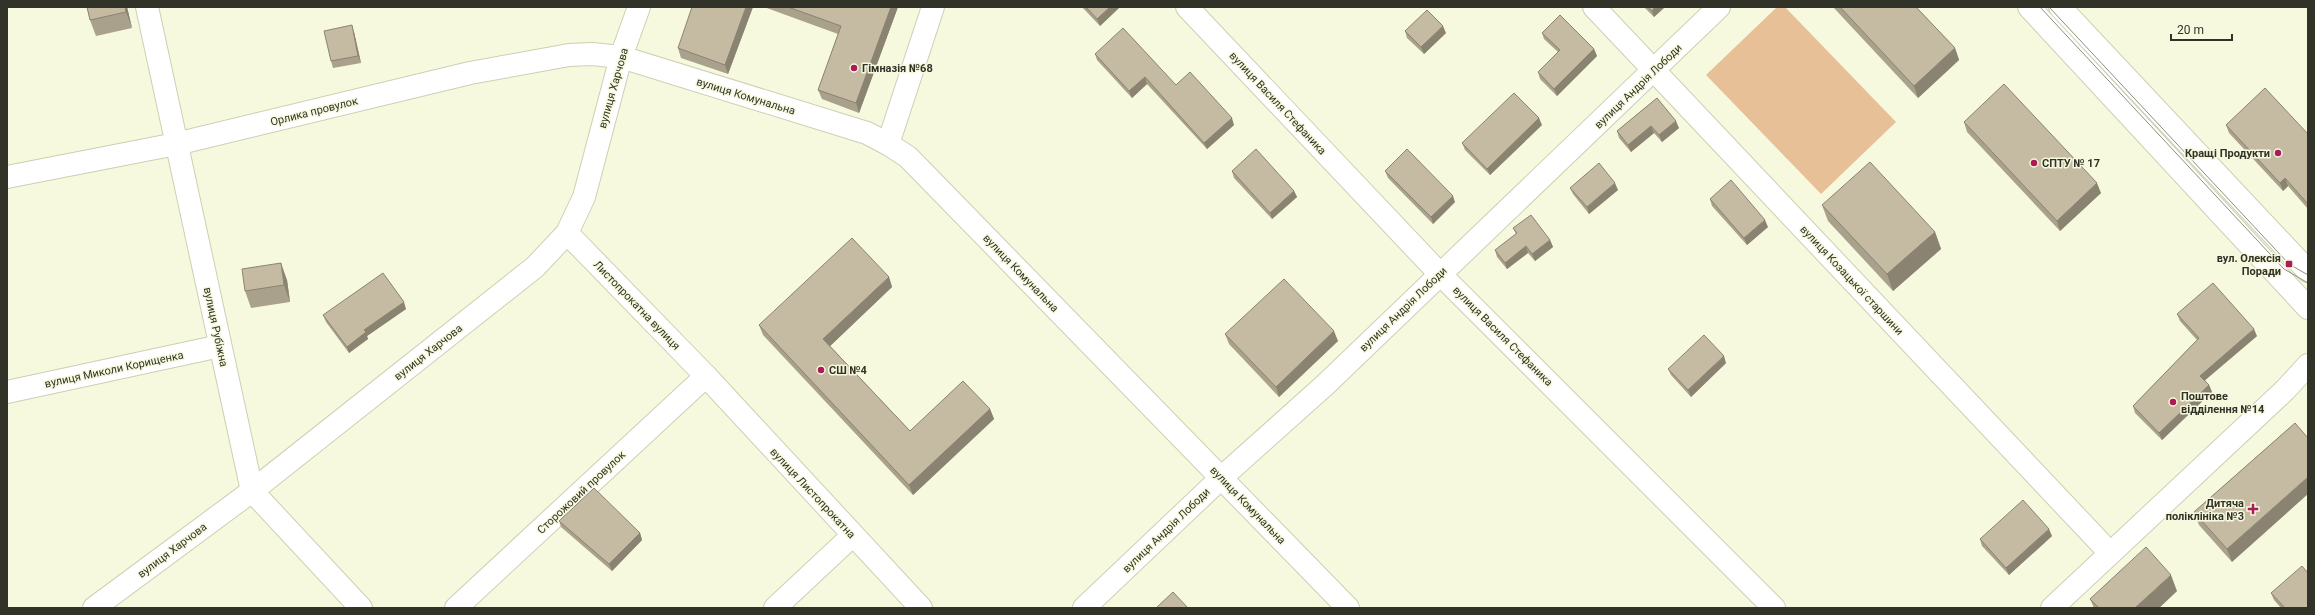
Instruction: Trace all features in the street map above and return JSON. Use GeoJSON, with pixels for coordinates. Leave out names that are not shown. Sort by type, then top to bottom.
{"type":"FeatureCollection","features":[{"type":"Feature","properties":{"kind":"street","name":"вулиця Рубіжна"},"geometry":{"type":"LineString","coordinates":[[146,7],[252,491]]}},
{"type":"Feature","properties":{"kind":"street","name":"вулиця Харчова"},"geometry":{"type":"LineString","coordinates":[[94,608],[252,491],[535,267],[567,233],[584,197],[621,57],[639,7]]}},
{"type":"Feature","properties":{"kind":"street"},"geometry":{"type":"LineString","coordinates":[[888,144],[933,7]]}},
{"type":"Feature","properties":{"kind":"street","name":"вулиця Василя Стефаника"},"geometry":{"type":"LineString","coordinates":[[1187,7],[1439,273],[1774,608]]}},
{"type":"Feature","properties":{"kind":"street","name":"вулиця Козацької старшини"},"geometry":{"type":"LineString","coordinates":[[1594,7],[2110,553]]}},
{"type":"Feature","properties":{"kind":"street","name":"вулиця Андрія Лободи"},"geometry":{"type":"LineString","coordinates":[[1084,608],[1221,478],[1324,385],[1439,273],[1719,7]]}},
{"type":"Feature","properties":{"kind":"street"},"geometry":{"type":"LineString","coordinates":[[2029,7],[2308,308]]}},
{"type":"Feature","properties":{"kind":"street"},"geometry":{"type":"LineString","coordinates":[[2060,7],[2308,271]]}},
{"type":"Feature","properties":{"kind":"street","name":"Орлика провулок"},"geometry":{"type":"LineString","coordinates":[[7,177],[176,144],[478,72],[569,55],[592,54],[621,57]]}},
{"type":"Feature","properties":{"kind":"street","name":"вулиця Комунальна"},"geometry":{"type":"LineString","coordinates":[[621,57],[867,134],[888,144],[912,162],[1348,608]]}},
{"type":"Feature","properties":{"kind":"street","name":"Листопрокатна вулиця"},"geometry":{"type":"LineString","coordinates":[[567,233],[706,376]]}},
{"type":"Feature","properties":{"kind":"street","name":"вулиця Миколи Корищенка"},"geometry":{"type":"LineString","coordinates":[[7,392],[220,346]]}},
{"type":"Feature","properties":{"kind":"street"},"geometry":{"type":"LineString","coordinates":[[2052,608],[2285,390],[2308,365]]}},
{"type":"Feature","properties":{"kind":"street","name":"вулиця Листопрокатна"},"geometry":{"type":"LineString","coordinates":[[706,376],[852,536],[921,608]]}},
{"type":"Feature","properties":{"kind":"street","name":"Сторожовий провулок"},"geometry":{"type":"LineString","coordinates":[[456,608],[706,376]]}},
{"type":"Feature","properties":{"kind":"street"},"geometry":{"type":"LineString","coordinates":[[252,491],[361,608]]}},
{"type":"Feature","properties":{"kind":"street"},"geometry":{"type":"LineString","coordinates":[[775,608],[852,536]]}},
{"type":"Feature","properties":{"kind":"shaded area"},"geometry":{"type":"Polygon","coordinates":[[[1777,7],[1785,7],[1896,122],[1821,194],[1706,75],[1777,7]]]}},
{"type":"Feature","properties":{"kind":"building"},"geometry":{"type":"Polygon","coordinates":[[[87,7],[125,7],[126,12],[90,20],[87,7]]]}},
{"type":"Feature","properties":{"kind":"building"},"geometry":{"type":"Polygon","coordinates":[[[692,7],[746,7],[725,65],[678,48],[692,7]]]}},
{"type":"Feature","properties":{"kind":"building","name":"Гімназія №68"},"geometry":{"type":"Polygon","coordinates":[[[788,7],[891,7],[856,103],[818,90],[841,26],[788,7]]]}},
{"type":"Feature","properties":{"kind":"building"},"geometry":{"type":"Polygon","coordinates":[[[1086,7],[1110,7],[1097,19],[1086,7]]]}},
{"type":"Feature","properties":{"kind":"building"},"geometry":{"type":"Polygon","coordinates":[[[1648,7],[1655,7],[1652,11],[1648,7]]]}},
{"type":"Feature","properties":{"kind":"building"},"geometry":{"type":"Polygon","coordinates":[[[1840,7],[1916,7],[1955,48],[1914,86],[1840,7]]]}},
{"type":"Feature","properties":{"kind":"building"},"geometry":{"type":"Polygon","coordinates":[[[1427,10],[1443,26],[1421,47],[1405,31],[1427,10]]]}},
{"type":"Feature","properties":{"kind":"building"},"geometry":{"type":"Polygon","coordinates":[[[1560,15],[1594,49],[1554,89],[1538,72],[1560,50],[1542,33],[1560,15]]]}},
{"type":"Feature","properties":{"kind":"building"},"geometry":{"type":"Polygon","coordinates":[[[352,25],[358,56],[331,61],[324,31],[352,25]]]}},
{"type":"Feature","properties":{"kind":"building"},"geometry":{"type":"Polygon","coordinates":[[[1123,28],[1176,85],[1190,72],[1232,118],[1204,143],[1145,77],[1129,91],[1095,54],[1123,28]]]}},
{"type":"Feature","properties":{"kind":"building","name":"СПТУ № 17"},"geometry":{"type":"Polygon","coordinates":[[[2004,84],[2097,183],[2057,221],[1964,122],[2004,84]]]}},
{"type":"Feature","properties":{"kind":"building","name":"Кращі Продукти"},"geometry":{"type":"Polygon","coordinates":[[[2265,88],[2308,134],[2308,204],[2285,178],[2280,183],[2226,125],[2265,88]]]}},
{"type":"Feature","properties":{"kind":"building"},"geometry":{"type":"Polygon","coordinates":[[[1514,93],[1539,118],[1487,169],[1462,143],[1514,93]]]}},
{"type":"Feature","properties":{"kind":"building"},"geometry":{"type":"Polygon","coordinates":[[[1657,98],[1676,121],[1659,135],[1651,126],[1628,145],[1617,131],[1657,98]]]}},
{"type":"Feature","properties":{"kind":"building"},"geometry":{"type":"Polygon","coordinates":[[[1256,149],[1294,191],[1270,213],[1232,171],[1256,149]]]}},
{"type":"Feature","properties":{"kind":"building"},"geometry":{"type":"Polygon","coordinates":[[[1407,149],[1453,196],[1431,217],[1385,171],[1407,149]]]}},
{"type":"Feature","properties":{"kind":"building"},"geometry":{"type":"Polygon","coordinates":[[[1870,162],[1935,232],[1887,274],[1822,205],[1870,162]]]}},
{"type":"Feature","properties":{"kind":"building"},"geometry":{"type":"Polygon","coordinates":[[[1599,163],[1615,183],[1587,207],[1570,188],[1599,163]]]}},
{"type":"Feature","properties":{"kind":"building"},"geometry":{"type":"Polygon","coordinates":[[[1731,180],[1765,220],[1744,238],[1710,199],[1731,180]]]}},
{"type":"Feature","properties":{"kind":"building"},"geometry":{"type":"Polygon","coordinates":[[[1531,215],[1550,240],[1532,254],[1526,246],[1505,263],[1495,250],[1517,233],[1513,228],[1531,215]]]}},
{"type":"Feature","properties":{"kind":"building","name":"СШ №4"},"geometry":{"type":"Polygon","coordinates":[[[852,238],[889,277],[823,339],[910,431],[963,381],[990,409],[909,485],[759,325],[852,238]]]}},
{"type":"Feature","properties":{"kind":"building"},"geometry":{"type":"Polygon","coordinates":[[[281,263],[284,285],[245,291],[242,269],[281,263]]]}},
{"type":"Feature","properties":{"kind":"building"},"geometry":{"type":"Polygon","coordinates":[[[383,273],[404,302],[364,330],[366,332],[347,347],[323,315],[383,273]]]}},
{"type":"Feature","properties":{"kind":"building"},"geometry":{"type":"Polygon","coordinates":[[[1284,279],[1334,331],[1276,387],[1225,334],[1284,279]]]}},
{"type":"Feature","properties":{"kind":"building"},"geometry":{"type":"Polygon","coordinates":[[[2213,283],[2254,329],[2200,376],[2209,385],[2159,433],[2133,406],[2199,338],[2177,314],[2213,283]]]}},
{"type":"Feature","properties":{"kind":"building"},"geometry":{"type":"Polygon","coordinates":[[[1704,335],[1724,356],[1688,390],[1668,369],[1704,335]]]}},
{"type":"Feature","properties":{"kind":"building","name":"Дитяча поліклініка №3"},"geometry":{"type":"Polygon","coordinates":[[[2295,423],[2308,438],[2308,477],[2227,549],[2194,512],[2295,423]]]}},
{"type":"Feature","properties":{"kind":"building"},"geometry":{"type":"Polygon","coordinates":[[[594,488],[640,533],[609,564],[559,521],[594,488]]]}},
{"type":"Feature","properties":{"kind":"building"},"geometry":{"type":"Polygon","coordinates":[[[2023,500],[2049,529],[2006,568],[1980,539],[2023,500]]]}},
{"type":"Feature","properties":{"kind":"building"},"geometry":{"type":"Polygon","coordinates":[[[2146,547],[2171,575],[2135,608],[2099,608],[2090,599],[2146,547]]]}},
{"type":"Feature","properties":{"kind":"building"},"geometry":{"type":"Polygon","coordinates":[[[2302,566],[2308,573],[2308,608],[2285,608],[2271,593],[2302,566]]]}},
{"type":"Feature","properties":{"kind":"building"},"geometry":{"type":"Polygon","coordinates":[[[1173,592],[1188,608],[1156,608],[1173,592]]]}},
{"type":"Feature","properties":{"kind":"tram line"},"geometry":{"type":"LineString","coordinates":[[2040,7],[2284,269],[2308,283]]}},
{"type":"Feature","properties":{"kind":"tram line"},"geometry":{"type":"LineString","coordinates":[[2049,7],[2289,264],[2308,275]]}},
{"type":"Feature","properties":{"kind":"place","name":"Гімназія №68"},"geometry":{"type":"Point","coordinates":[854,68]}},
{"type":"Feature","properties":{"kind":"place","name":"Кращі Продукти"},"geometry":{"type":"Point","coordinates":[2278,153]}},
{"type":"Feature","properties":{"kind":"place","name":"СПТУ № 17"},"geometry":{"type":"Point","coordinates":[2034,163]}},
{"type":"Feature","properties":{"kind":"place","name":"вул. Олексія Поради"},"geometry":{"type":"Point","coordinates":[2289,264]}},
{"type":"Feature","properties":{"kind":"place","name":"СШ №4"},"geometry":{"type":"Point","coordinates":[821,370]}},
{"type":"Feature","properties":{"kind":"place","name":"Поштове відділення №14"},"geometry":{"type":"Point","coordinates":[2173,402]}},
{"type":"Feature","properties":{"kind":"place","name":"Дитяча поліклініка №3"},"geometry":{"type":"Point","coordinates":[2253,509]}}]}
